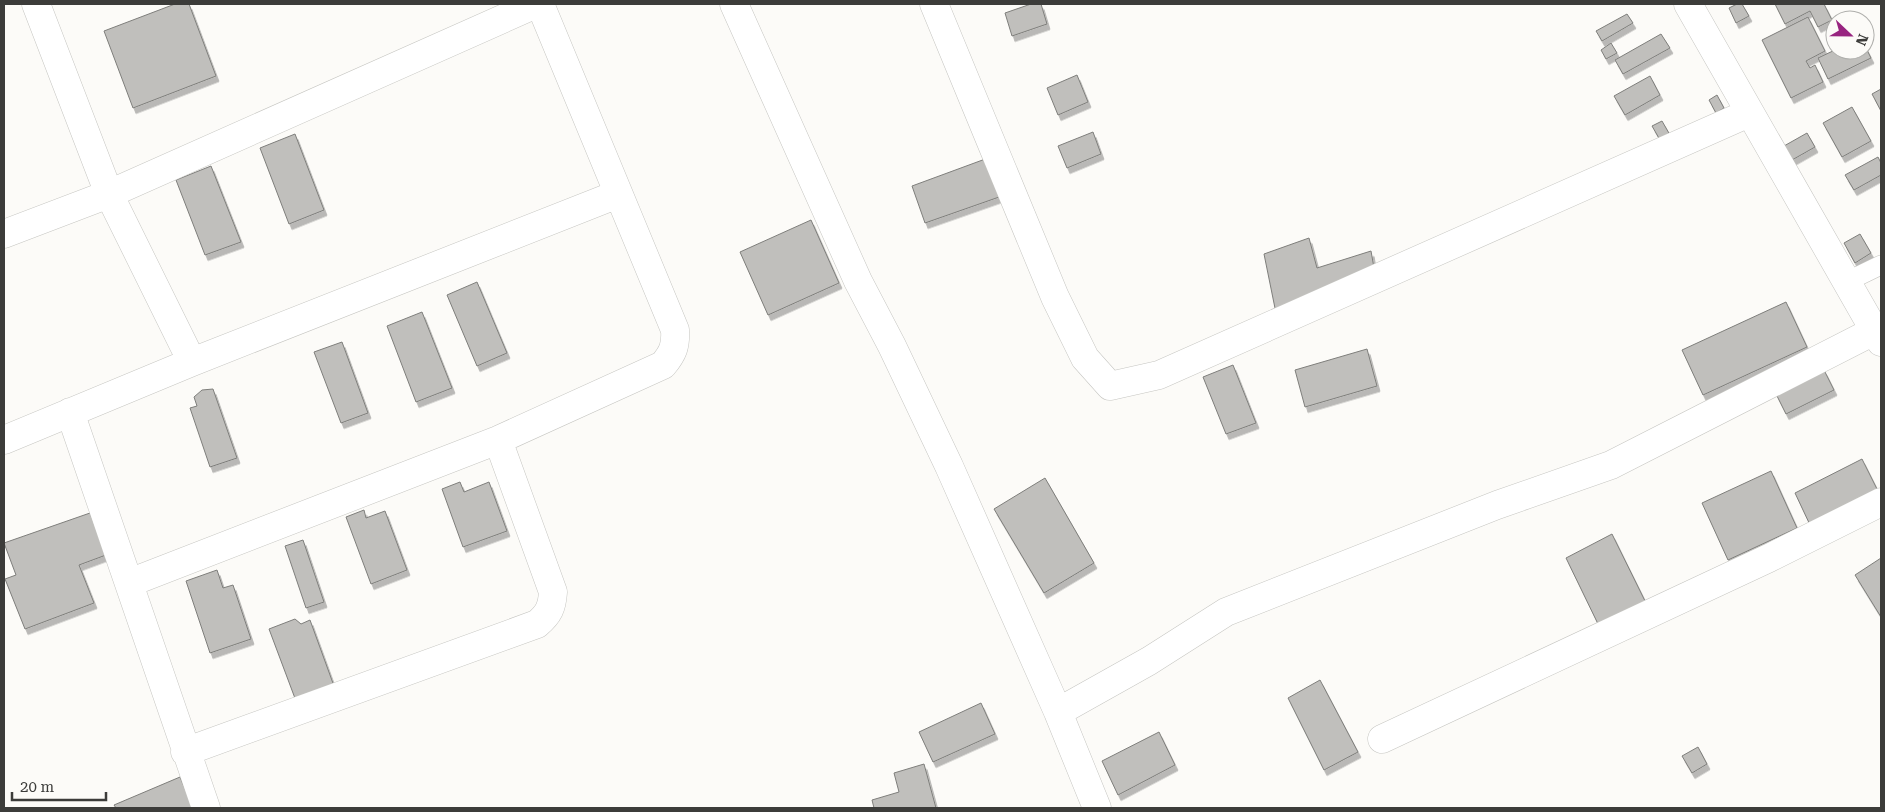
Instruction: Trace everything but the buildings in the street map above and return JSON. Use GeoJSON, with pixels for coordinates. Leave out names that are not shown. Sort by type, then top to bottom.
{"type":"FeatureCollection","features":[{"type":"Feature","properties":{"kind":"street"},"geometry":{"type":"LineString","coordinates":[[36,4],[109,194],[192,362]]}},
{"type":"Feature","properties":{"kind":"street"},"geometry":{"type":"LineString","coordinates":[[4,234],[109,194],[536,4]]}},
{"type":"Feature","properties":{"kind":"street"},"geometry":{"type":"LineString","coordinates":[[129,583],[498,440],[663,365],[672,354],[676,344],[675,330],[540,4]]}},
{"type":"Feature","properties":{"kind":"street"},"geometry":{"type":"LineString","coordinates":[[734,4],[858,281],[892,346],[949,466],[1058,712],[1098,808]]}},
{"type":"Feature","properties":{"kind":"street"},"geometry":{"type":"LineString","coordinates":[[934,4],[1055,297],[1085,358],[1110,386],[1159,375],[1749,113]]}},
{"type":"Feature","properties":{"kind":"street"},"geometry":{"type":"LineString","coordinates":[[1058,712],[1149,661],[1226,612],[1497,506],[1611,464],[1878,336],[1688,4]]}},
{"type":"Feature","properties":{"kind":"street"},"geometry":{"type":"LineString","coordinates":[[4,440],[192,362],[618,194]]}},
{"type":"Feature","properties":{"kind":"street"},"geometry":{"type":"LineString","coordinates":[[70,412],[185,752],[206,808]]}},
{"type":"Feature","properties":{"kind":"street"},"geometry":{"type":"LineString","coordinates":[[185,752],[537,624],[547,616],[552,605],[553,592],[498,440]]}},
{"type":"Feature","properties":{"kind":"street"},"geometry":{"type":"LineString","coordinates":[[1382,739],[1770,558],[1881,502]]}},
{"type":"Feature","properties":{"kind":"lane"},"geometry":{"type":"LineString","coordinates":[[1846,282],[1881,265]]}}]}
